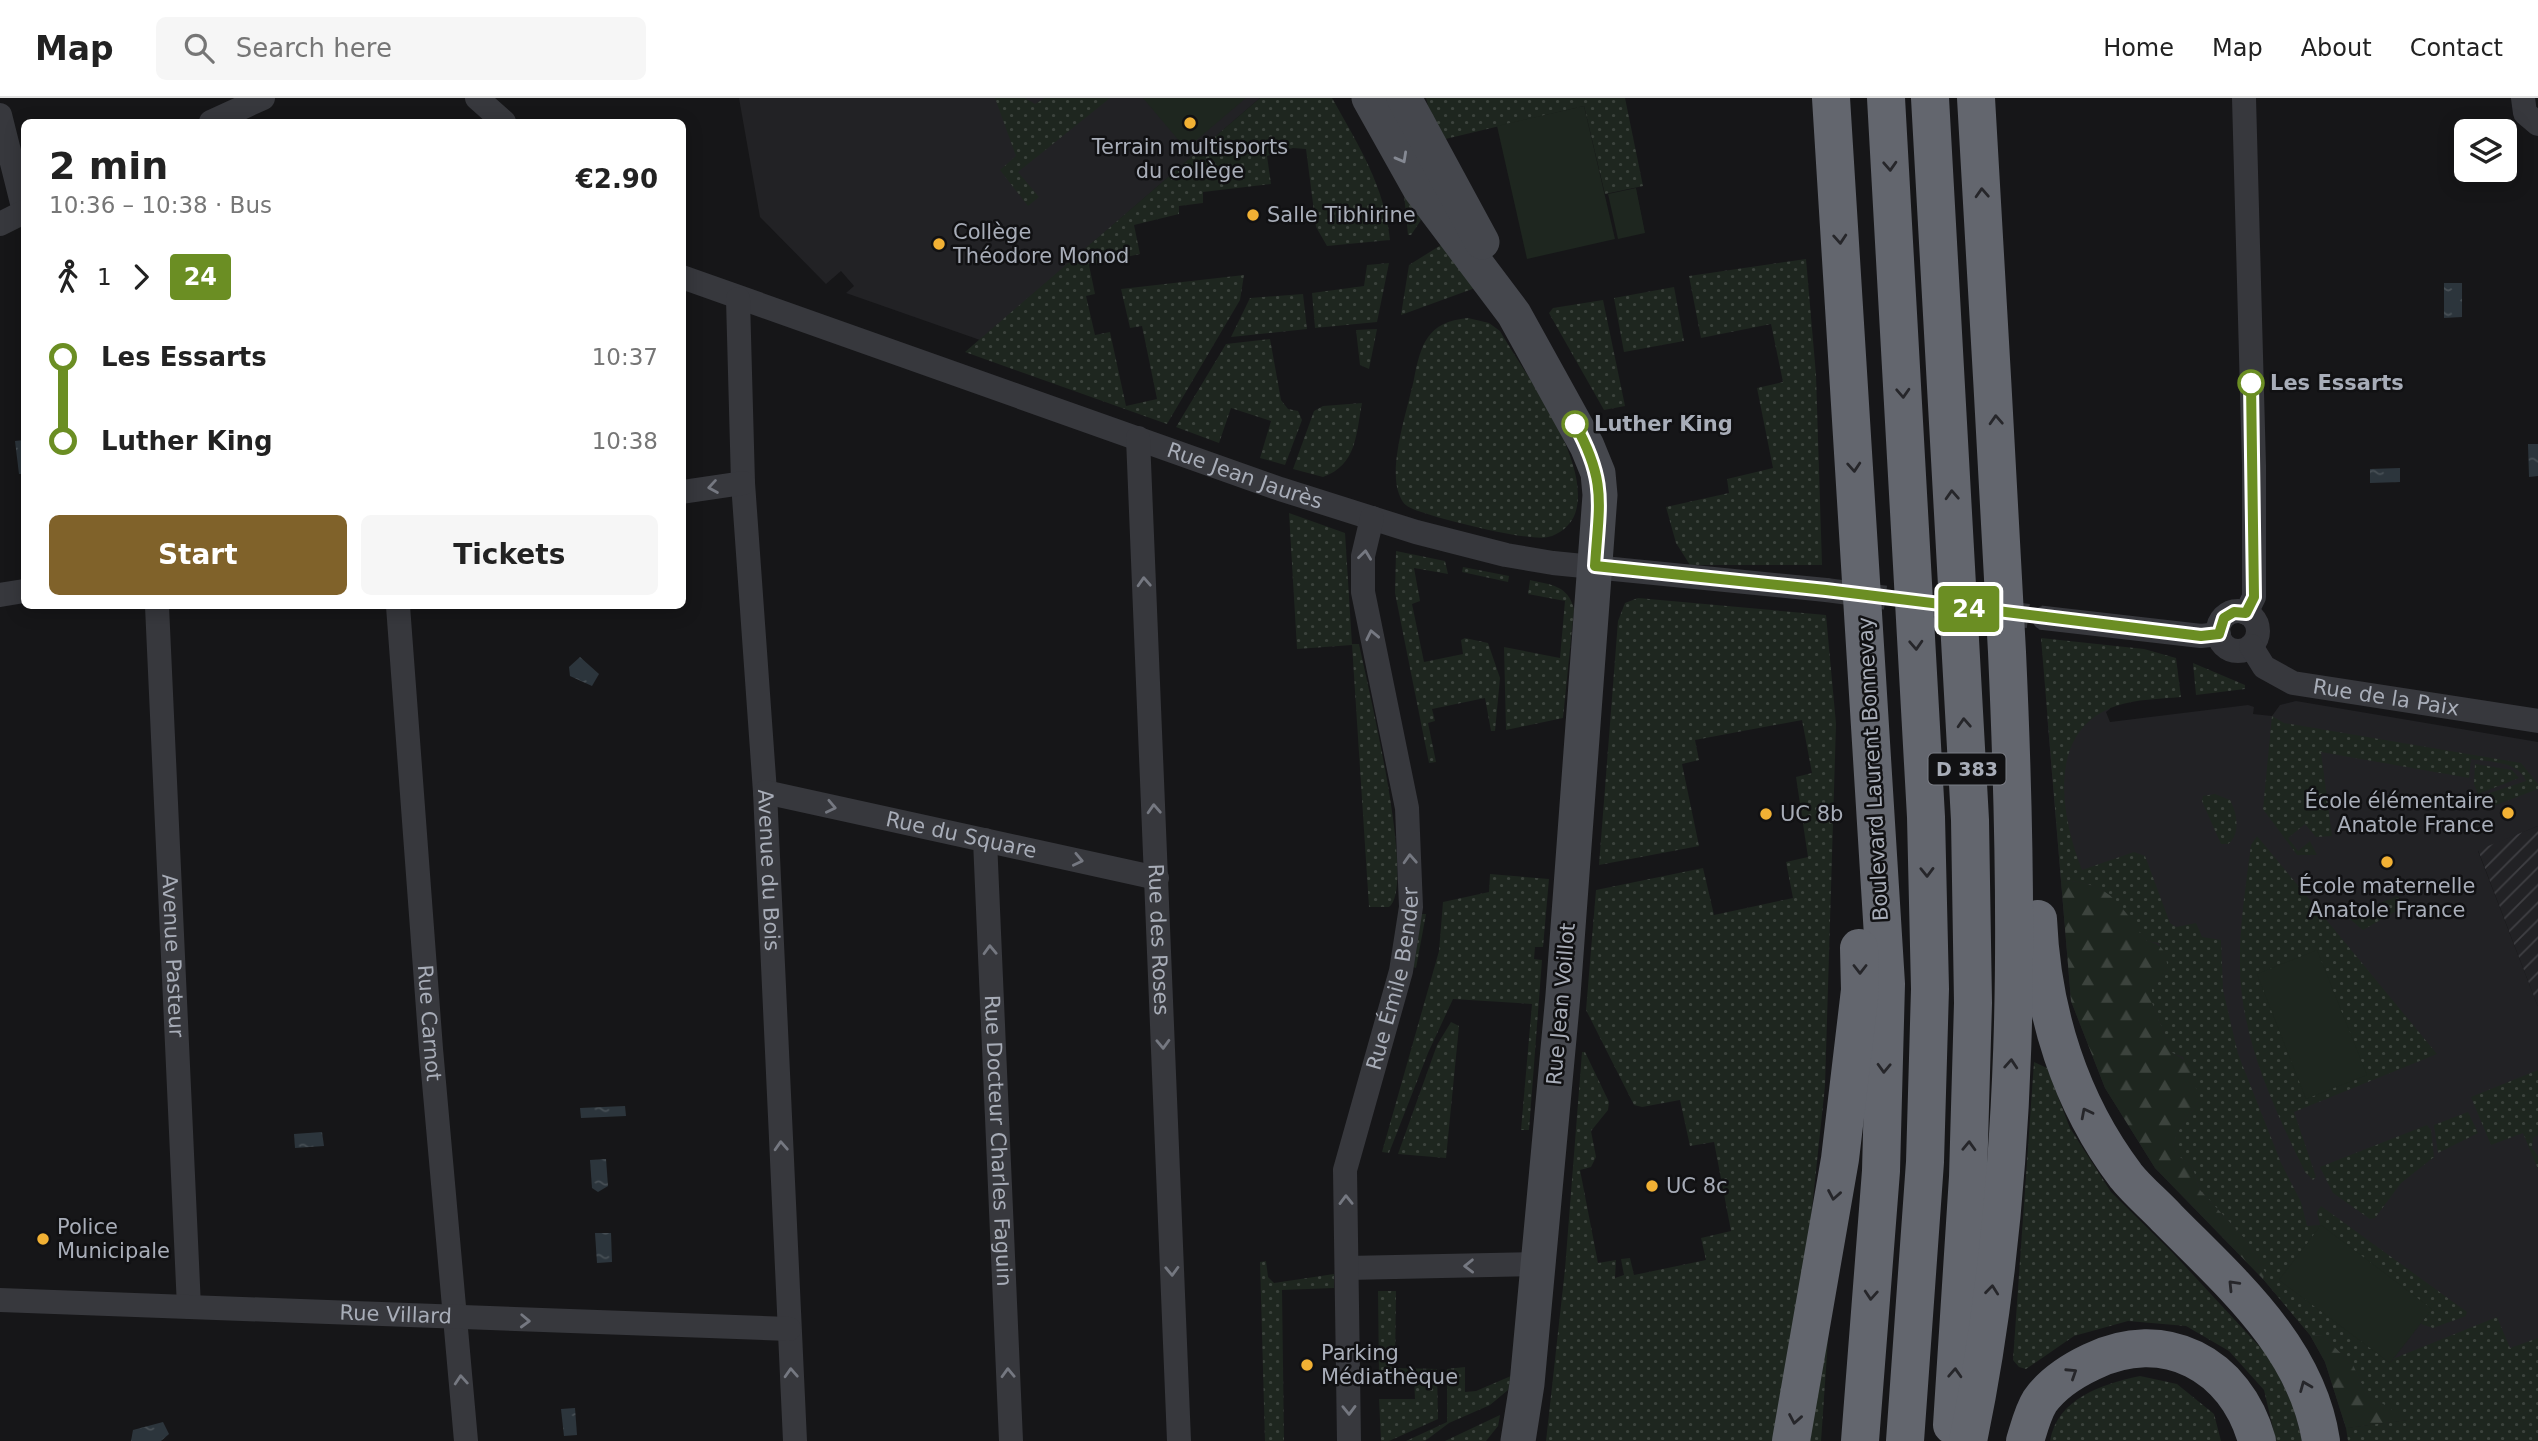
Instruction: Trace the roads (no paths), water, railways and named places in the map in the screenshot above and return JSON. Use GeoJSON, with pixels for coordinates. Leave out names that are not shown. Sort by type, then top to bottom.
{"type":"FeatureCollection","features":[{"type":"Feature","properties":{"kind":"highway","name":"Boulevard Laurent Bonnevay"},"geometry":{"type":"LineString","coordinates":[[1831,98],[1886,984],[1881,1171],[1860,1441]]}},
{"type":"Feature","properties":{"kind":"highway"},"geometry":{"type":"LineString","coordinates":[[1886,98],[1926,817],[1930,989],[1925,1162],[1905,1441]]}},
{"type":"Feature","properties":{"kind":"highway","name":"D 383"},"geometry":{"type":"LineString","coordinates":[[1930,98],[1970,820],[1973,1003],[1968,1177],[1951,1441]]}},
{"type":"Feature","properties":{"kind":"highway"},"geometry":{"type":"LineString","coordinates":[[1968,1441],[1987,1345],[2004,1171],[2015,987],[2014,816],[1998,460],[1976,98]]}},
{"type":"Feature","properties":{"kind":"highway"},"geometry":{"type":"LineString","coordinates":[[1998,460],[2027,693],[2040,958],[2062,1061],[2089,1118],[2127,1177],[2241,1292],[2278,1336],[2305,1383],[2321,1441]]}},
{"type":"Feature","properties":{"kind":"highway"},"geometry":{"type":"LineString","coordinates":[[1791,1441],[1840,1159],[1860,990],[1859,881],[1874,779]]}},
{"type":"Feature","properties":{"kind":"highway"},"geometry":{"type":"LineString","coordinates":[[2025,1441],[2040,1401],[2068,1373],[2113,1351],[2154,1346],[2190,1357],[2228,1384],[2242,1404],[2257,1441]]}},
{"type":"Feature","properties":{"kind":"street"},"geometry":{"type":"LineString","coordinates":[[218,119],[263,98]]}},
{"type":"Feature","properties":{"kind":"street"},"geometry":{"type":"LineString","coordinates":[[477,98],[501,119]]}},
{"type":"Feature","properties":{"kind":"street"},"geometry":{"type":"LineString","coordinates":[[1369,98],[1420,190],[1490,285],[1505,300]]}},
{"type":"Feature","properties":{"kind":"street"},"geometry":{"type":"LineString","coordinates":[[1404,98],[1500,275],[1505,300]]}},
{"type":"Feature","properties":{"kind":"street"},"geometry":{"type":"LineString","coordinates":[[2244,98],[2255,473],[2254,597],[2246,613]]}},
{"type":"Feature","properties":{"kind":"street"},"geometry":{"type":"LineString","coordinates":[[2523,98],[2525,113],[2538,124]]}},
{"type":"Feature","properties":{"kind":"street"},"geometry":{"type":"LineString","coordinates":[[0,115],[21,199]]}},
{"type":"Feature","properties":{"kind":"street"},"geometry":{"type":"LineString","coordinates":[[0,224],[21,213]]}},
{"type":"Feature","properties":{"kind":"street","name":"Rue Jean Jaurès"},"geometry":{"type":"LineString","coordinates":[[686,279],[1280,489],[1506,555],[1826,590]]}},
{"type":"Feature","properties":{"kind":"street","name":"Avenue du Bois"},"geometry":{"type":"LineString","coordinates":[[738,299],[744,483],[765,792],[795,1441]]}},
{"type":"Feature","properties":{"kind":"street","name":"Rue Jean Voillot"},"geometry":{"type":"LineString","coordinates":[[1505,300],[1587,446],[1598,473],[1600,495],[1563,995],[1527,1384],[1518,1441]]}},
{"type":"Feature","properties":{"kind":"street","name":"Rue des Roses"},"geometry":{"type":"LineString","coordinates":[[1138,438],[1179,1441]]}},
{"type":"Feature","properties":{"kind":"street"},"geometry":{"type":"LineString","coordinates":[[686,491],[744,483]]}},
{"type":"Feature","properties":{"kind":"street","name":"Rue Émile Bender"},"geometry":{"type":"LineString","coordinates":[[1349,1441],[1345,1170],[1401,971],[1411,907],[1407,807],[1363,592],[1363,556],[1372,518]]}},
{"type":"Feature","properties":{"kind":"street"},"geometry":{"type":"LineString","coordinates":[[0,595],[21,592]]}},
{"type":"Feature","properties":{"kind":"street","name":"Avenue Pasteur"},"geometry":{"type":"LineString","coordinates":[[157,609],[189,1307]]}},
{"type":"Feature","properties":{"kind":"street","name":"Rue Carnot"},"geometry":{"type":"LineString","coordinates":[[398,609],[431,1049],[466,1441]]}},
{"type":"Feature","properties":{"kind":"street"},"geometry":{"type":"LineString","coordinates":[[2246,613],[2255,620],[2258,631],[2251,646],[2234,650],[2224,645],[2219,634],[2221,623],[2228,614],[2246,613]]}},
{"type":"Feature","properties":{"kind":"street"},"geometry":{"type":"LineString","coordinates":[[2045,618],[2201,636],[2219,634]]}},
{"type":"Feature","properties":{"kind":"street","name":"Rue de la Paix"},"geometry":{"type":"LineString","coordinates":[[2251,646],[2264,667],[2293,682],[2538,721]]}},
{"type":"Feature","properties":{"kind":"street","name":"Rue du Square"},"geometry":{"type":"LineString","coordinates":[[765,792],[1157,878]]}},
{"type":"Feature","properties":{"kind":"street","name":"Rue Docteur Charles Faguin"},"geometry":{"type":"LineString","coordinates":[[985,840],[1011,1441]]}},
{"type":"Feature","properties":{"kind":"street"},"geometry":{"type":"LineString","coordinates":[[1347,1268],[1538,1264]]}},
{"type":"Feature","properties":{"kind":"street","name":"Rue Villard"},"geometry":{"type":"LineString","coordinates":[[0,1300],[423,1314],[457,1319],[789,1329]]}},
{"type":"Feature","properties":{"kind":"water"},"geometry":{"type":"Polygon","coordinates":[[[2444,283],[2462,283],[2462,317],[2444,318],[2444,283]]]}},
{"type":"Feature","properties":{"kind":"water"},"geometry":{"type":"Polygon","coordinates":[[[21,440],[21,474],[19,474],[15,441],[21,440]]]}},
{"type":"Feature","properties":{"kind":"water"},"geometry":{"type":"Polygon","coordinates":[[[2528,444],[2538,444],[2538,476],[2529,477],[2528,444]]]}},
{"type":"Feature","properties":{"kind":"water"},"geometry":{"type":"Polygon","coordinates":[[[2400,468],[2400,482],[2370,483],[2370,469],[2400,468]]]}},
{"type":"Feature","properties":{"kind":"water"},"geometry":{"type":"Polygon","coordinates":[[[580,657],[599,674],[592,686],[570,676],[569,667],[580,657]]]}},
{"type":"Feature","properties":{"kind":"water"},"geometry":{"type":"Polygon","coordinates":[[[625,1106],[626,1116],[581,1118],[580,1108],[625,1106]]]}},
{"type":"Feature","properties":{"kind":"water"},"geometry":{"type":"Polygon","coordinates":[[[322,1132],[324,1146],[295,1148],[294,1134],[322,1132]]]}},
{"type":"Feature","properties":{"kind":"water"},"geometry":{"type":"Polygon","coordinates":[[[606,1159],[608,1186],[598,1192],[592,1188],[590,1160],[606,1159]]]}},
{"type":"Feature","properties":{"kind":"water"},"geometry":{"type":"Polygon","coordinates":[[[595,1233],[611,1233],[612,1262],[597,1263],[595,1233]]]}},
{"type":"Feature","properties":{"kind":"water"},"geometry":{"type":"Polygon","coordinates":[[[575,1408],[577,1435],[564,1436],[561,1409],[575,1408]]]}},
{"type":"Feature","properties":{"kind":"water"},"geometry":{"type":"Polygon","coordinates":[[[163,1422],[169,1434],[161,1441],[131,1441],[133,1430],[163,1422]]]}},
{"type":"Feature","properties":{"kind":"tunnel"},"geometry":{"type":"LineString","coordinates":[[1826,590],[2044,618]]}},
{"type":"Feature","properties":{"kind":"place","name":"Terrain multisports du collège"},"geometry":{"type":"Point","coordinates":[1190,123]}},
{"type":"Feature","properties":{"kind":"place","name":"Salle Tibhirine"},"geometry":{"type":"Point","coordinates":[1253,215]}},
{"type":"Feature","properties":{"kind":"place","name":"Collège Théodore Monod"},"geometry":{"type":"Point","coordinates":[939,244]}},
{"type":"Feature","properties":{"kind":"place","name":"Les Essarts"},"geometry":{"type":"Point","coordinates":[2251,383]}},
{"type":"Feature","properties":{"kind":"place","name":"Luther King"},"geometry":{"type":"Point","coordinates":[1575,424]}},
{"type":"Feature","properties":{"kind":"place","name":"École élémentaire Anatole France"},"geometry":{"type":"Point","coordinates":[2508,813]}},
{"type":"Feature","properties":{"kind":"place","name":"UC 8b"},"geometry":{"type":"Point","coordinates":[1766,814]}},
{"type":"Feature","properties":{"kind":"place","name":"École maternelle Anatole France"},"geometry":{"type":"Point","coordinates":[2387,862]}},
{"type":"Feature","properties":{"kind":"place","name":"UC 8c"},"geometry":{"type":"Point","coordinates":[1652,1186]}},
{"type":"Feature","properties":{"kind":"place","name":"Police Municipale"},"geometry":{"type":"Point","coordinates":[43,1239]}},
{"type":"Feature","properties":{"kind":"place","name":"Parking Médiathèque"},"geometry":{"type":"Point","coordinates":[1307,1365]}}]}
